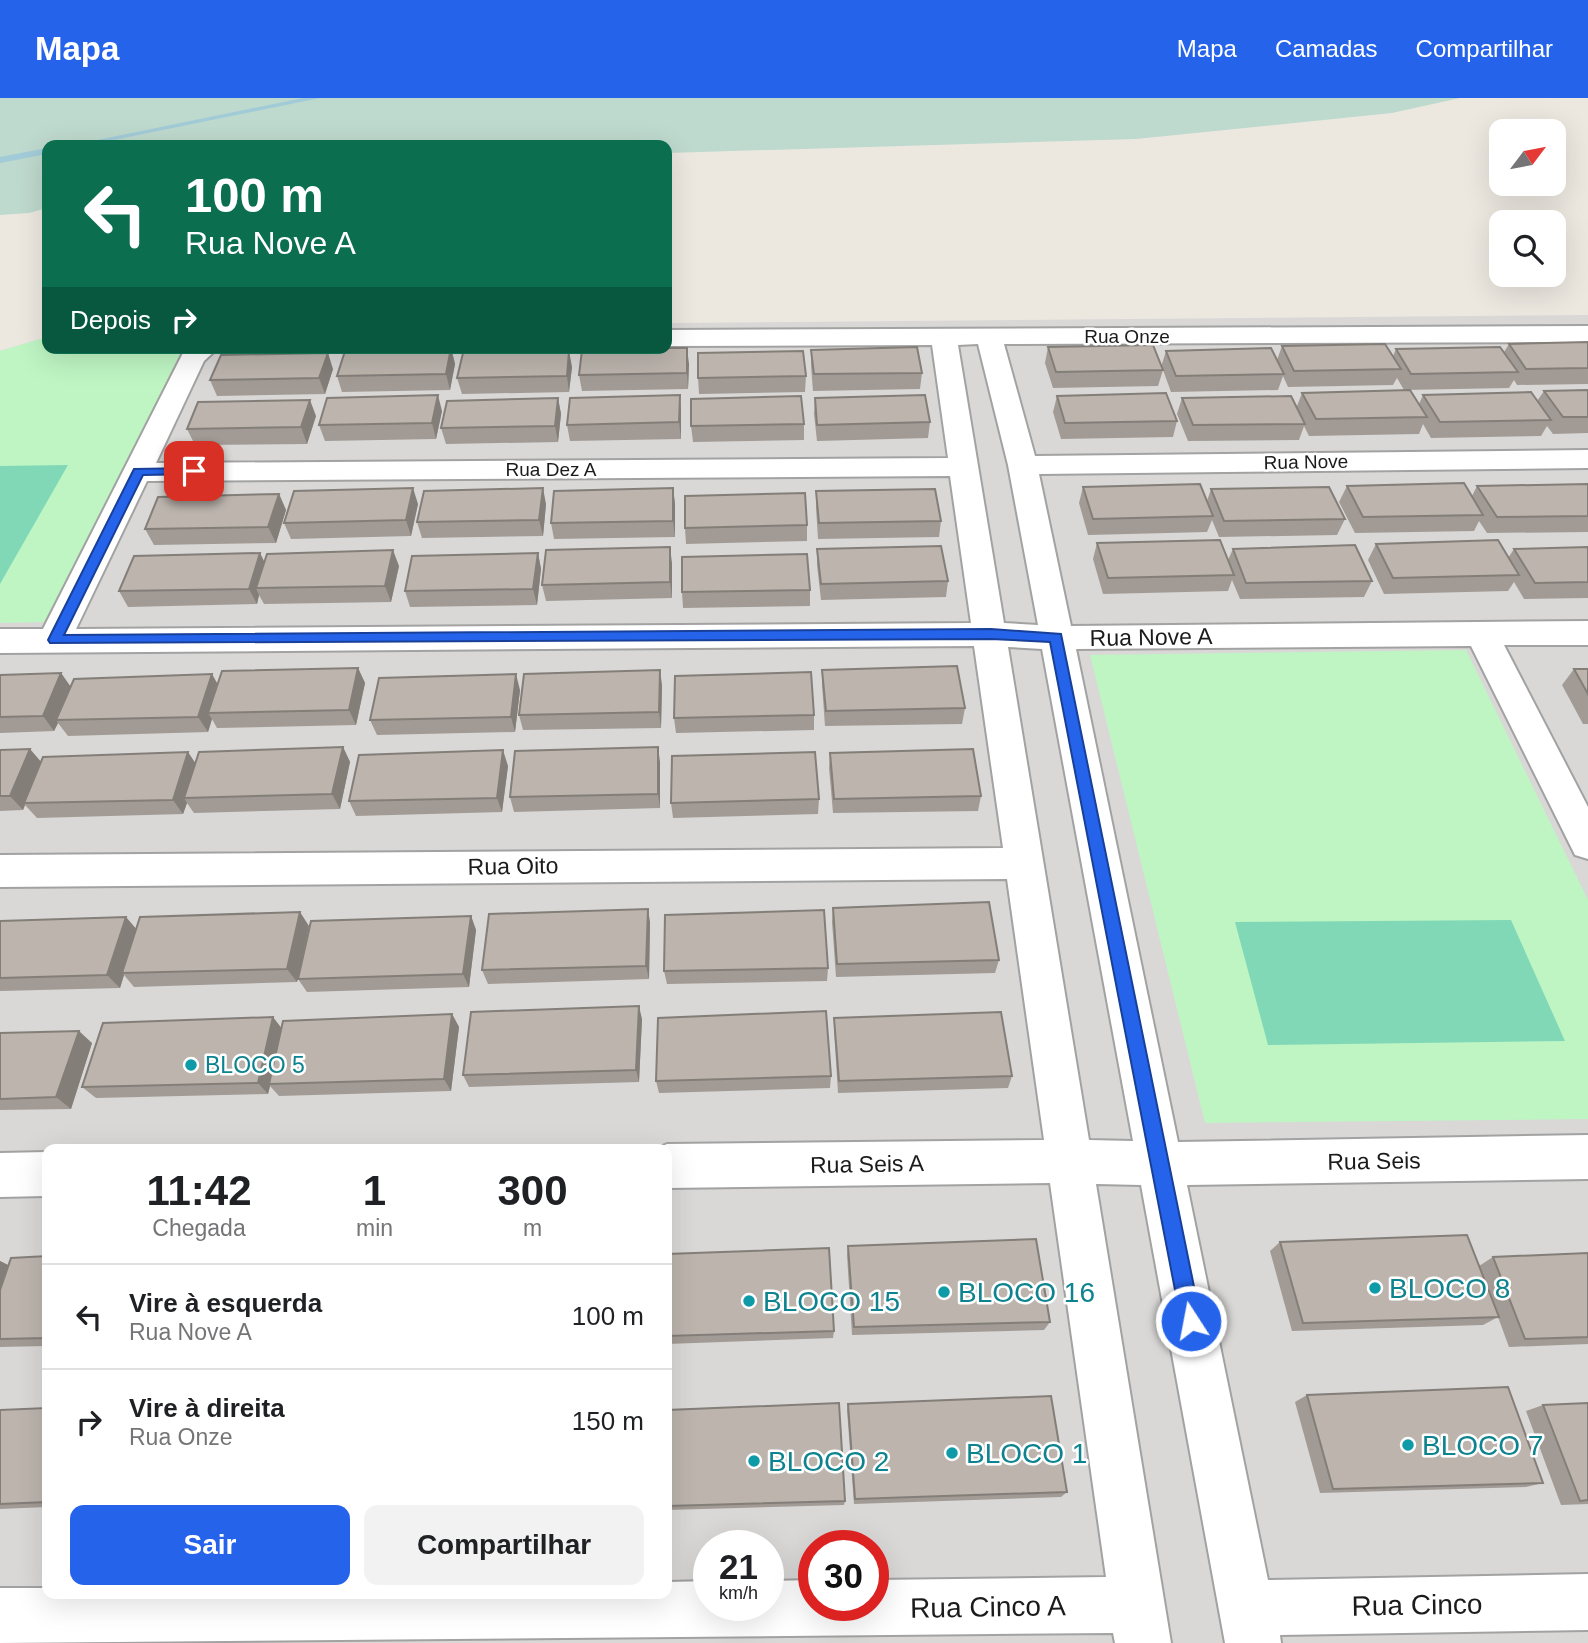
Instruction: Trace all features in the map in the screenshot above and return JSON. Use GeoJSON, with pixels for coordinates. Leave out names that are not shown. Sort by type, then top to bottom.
{"type":"FeatureCollection","features":[{"type":"Feature","properties":{"kind":"street","name":"Rua Onze"},"geometry":{"type":"LineString","coordinates":[[672,338],[1588,334]]}},
{"type":"Feature","properties":{"kind":"street"},"geometry":{"type":"LineString","coordinates":[[989,337],[1023,465],[1250,1625]]}},
{"type":"Feature","properties":{"kind":"street"},"geometry":{"type":"LineString","coordinates":[[944,338],[1139,1624]]}},
{"type":"Feature","properties":{"kind":"street"},"geometry":{"type":"LineString","coordinates":[[54,640],[139,472],[193,357],[197,354]]}},
{"type":"Feature","properties":{"kind":"street","name":"Rua Nove"},"geometry":{"type":"LineString","coordinates":[[1023,465],[1588,459]]}},
{"type":"Feature","properties":{"kind":"street","name":"Rua Dez A"},"geometry":{"type":"LineString","coordinates":[[139,472],[964,467]]}},
{"type":"Feature","properties":{"kind":"street"},"geometry":{"type":"LineString","coordinates":[[1481,633],[1588,844]]}},
{"type":"Feature","properties":{"kind":"street","name":"Rua Nove A"},"geometry":{"type":"LineString","coordinates":[[0,641],[991,634],[1056,638],[1588,633]]}},
{"type":"Feature","properties":{"kind":"street","name":"Rua Oito"},"geometry":{"type":"LineString","coordinates":[[0,871],[1025,863]]}},
{"type":"Feature","properties":{"kind":"street","name":"Rua Seis"},"geometry":{"type":"LineString","coordinates":[[1068,1161],[1160,1164],[1588,1157]]}},
{"type":"Feature","properties":{"kind":"street","name":"Rua Seis A"},"geometry":{"type":"LineString","coordinates":[[672,1166],[1068,1161]]}},
{"type":"Feature","properties":{"kind":"street"},"geometry":{"type":"LineString","coordinates":[[0,1175],[42,1174]]}},
{"type":"Feature","properties":{"kind":"street","name":"Rua Cinco"},"geometry":{"type":"LineString","coordinates":[[1250,1625],[1588,1602]]}},
{"type":"Feature","properties":{"kind":"street","name":"Rua Cinco A"},"geometry":{"type":"LineString","coordinates":[[0,1616],[1139,1624]]}},
{"type":"Feature","properties":{"kind":"shaded area"},"geometry":{"type":"Polygon","coordinates":[[[1588,315],[1588,1643],[0,1643],[0,351],[42,338],[42,354],[672,354],[672,323],[1588,315]]]}},
{"type":"Feature","properties":{"kind":"green space"},"geometry":{"type":"Polygon","coordinates":[[[0,98],[1460,98],[1392,113],[1136,139],[672,153],[672,140],[42,140],[42,209],[0,215],[0,98]]]}},
{"type":"Feature","properties":{"kind":"green space"},"geometry":{"type":"Polygon","coordinates":[[[42,338],[42,354],[187,354],[46,622],[0,623],[0,351],[42,338]]]}},
{"type":"Feature","properties":{"kind":"green space"},"geometry":{"type":"Polygon","coordinates":[[[68,465],[0,584],[0,466],[68,465]]]}},
{"type":"Feature","properties":{"kind":"green space"},"geometry":{"type":"Polygon","coordinates":[[[1466,650],[1588,900],[1588,1119],[1205,1123],[1090,655],[1466,650]]]}},
{"type":"Feature","properties":{"kind":"green space"},"geometry":{"type":"Polygon","coordinates":[[[1511,920],[1565,1041],[1268,1045],[1235,922],[1511,920]]]}},
{"type":"Feature","properties":{"kind":"building"},"geometry":{"type":"Polygon","coordinates":[[[1588,342],[1588,368],[1526,369],[1509,344],[1588,342]]]}},
{"type":"Feature","properties":{"kind":"building"},"geometry":{"type":"Polygon","coordinates":[[[1385,344],[1401,369],[1294,371],[1282,346],[1385,344]]]}},
{"type":"Feature","properties":{"kind":"building"},"geometry":{"type":"Polygon","coordinates":[[[1153,345],[1163,370],[1056,372],[1048,347],[1153,345]]]}},
{"type":"Feature","properties":{"kind":"building"},"geometry":{"type":"Polygon","coordinates":[[[917,347],[922,373],[814,374],[811,350],[917,347]]]}},
{"type":"Feature","properties":{"kind":"building"},"geometry":{"type":"Polygon","coordinates":[[[1500,347],[1518,372],[1411,374],[1396,349],[1500,347]]]}},
{"type":"Feature","properties":{"kind":"building"},"geometry":{"type":"Polygon","coordinates":[[[672,348],[687,348],[687,373],[579,375],[582,354],[672,354],[672,348]]]}},
{"type":"Feature","properties":{"kind":"building"},"geometry":{"type":"Polygon","coordinates":[[[1271,348],[1284,374],[1176,376],[1166,351],[1271,348]]]}},
{"type":"Feature","properties":{"kind":"building"},"geometry":{"type":"Polygon","coordinates":[[[803,351],[806,376],[698,378],[698,353],[803,351]]]}},
{"type":"Feature","properties":{"kind":"building"},"geometry":{"type":"Polygon","coordinates":[[[328,354],[319,378],[210,380],[221,355],[328,354]]]}},
{"type":"Feature","properties":{"kind":"building"},"geometry":{"type":"Polygon","coordinates":[[[344,354],[450,354],[446,374],[337,376],[344,354]]]}},
{"type":"Feature","properties":{"kind":"building"},"geometry":{"type":"Polygon","coordinates":[[[463,354],[569,354],[567,376],[457,378],[463,354]]]}},
{"type":"Feature","properties":{"kind":"building"},"geometry":{"type":"Polygon","coordinates":[[[1410,390],[1427,417],[1316,419],[1302,393],[1410,390]]]}},
{"type":"Feature","properties":{"kind":"building"},"geometry":{"type":"Polygon","coordinates":[[[1588,390],[1588,417],[1563,417],[1544,391],[1588,390]]]}},
{"type":"Feature","properties":{"kind":"building"},"geometry":{"type":"Polygon","coordinates":[[[1531,392],[1551,420],[1440,422],[1423,395],[1531,392]]]}},
{"type":"Feature","properties":{"kind":"building"},"geometry":{"type":"Polygon","coordinates":[[[1166,393],[1177,421],[1065,423],[1057,396],[1166,393]]]}},
{"type":"Feature","properties":{"kind":"building"},"geometry":{"type":"Polygon","coordinates":[[[438,395],[432,423],[319,425],[327,398],[438,395]]]}},
{"type":"Feature","properties":{"kind":"building"},"geometry":{"type":"Polygon","coordinates":[[[680,395],[679,422],[567,425],[570,398],[680,395]]]}},
{"type":"Feature","properties":{"kind":"building"},"geometry":{"type":"Polygon","coordinates":[[[925,395],[930,422],[817,425],[815,398],[925,395]]]}},
{"type":"Feature","properties":{"kind":"building"},"geometry":{"type":"Polygon","coordinates":[[[801,396],[804,424],[691,426],[691,399],[801,396]]]}},
{"type":"Feature","properties":{"kind":"building"},"geometry":{"type":"Polygon","coordinates":[[[1291,396],[1305,424],[1193,425],[1182,398],[1291,396]]]}},
{"type":"Feature","properties":{"kind":"building"},"geometry":{"type":"Polygon","coordinates":[[[558,398],[555,426],[441,428],[447,401],[558,398]]]}},
{"type":"Feature","properties":{"kind":"building"},"geometry":{"type":"Polygon","coordinates":[[[310,400],[301,427],[187,429],[198,402],[310,400]]]}},
{"type":"Feature","properties":{"kind":"building"},"geometry":{"type":"Polygon","coordinates":[[[1464,483],[1483,515],[1363,517],[1347,486],[1464,483]]]}},
{"type":"Feature","properties":{"kind":"building"},"geometry":{"type":"Polygon","coordinates":[[[1200,484],[1213,516],[1093,519],[1083,487],[1200,484]]]}},
{"type":"Feature","properties":{"kind":"building"},"geometry":{"type":"Polygon","coordinates":[[[1588,484],[1588,516],[1497,517],[1477,486],[1588,484]]]}},
{"type":"Feature","properties":{"kind":"building"},"geometry":{"type":"Polygon","coordinates":[[[1329,487],[1345,519],[1224,521],[1211,489],[1329,487]]]}},
{"type":"Feature","properties":{"kind":"building"},"geometry":{"type":"Polygon","coordinates":[[[413,488],[406,520],[284,523],[294,491],[413,488]]]}},
{"type":"Feature","properties":{"kind":"building"},"geometry":{"type":"Polygon","coordinates":[[[543,488],[539,520],[417,522],[424,491],[543,488]]]}},
{"type":"Feature","properties":{"kind":"building"},"geometry":{"type":"Polygon","coordinates":[[[673,488],[673,521],[551,523],[554,491],[673,488]]]}},
{"type":"Feature","properties":{"kind":"building"},"geometry":{"type":"Polygon","coordinates":[[[935,489],[941,521],[819,523],[816,491],[935,489]]]}},
{"type":"Feature","properties":{"kind":"building"},"geometry":{"type":"Polygon","coordinates":[[[805,493],[807,525],[685,528],[685,496],[805,493]]]}},
{"type":"Feature","properties":{"kind":"building"},"geometry":{"type":"Polygon","coordinates":[[[279,494],[268,527],[145,529],[158,497],[279,494]]]}},
{"type":"Feature","properties":{"kind":"building"},"geometry":{"type":"Polygon","coordinates":[[[1220,540],[1234,575],[1108,578],[1097,543],[1220,540]]]}},
{"type":"Feature","properties":{"kind":"building"},"geometry":{"type":"Polygon","coordinates":[[[1498,540],[1519,575],[1393,578],[1376,544],[1498,540]]]}},
{"type":"Feature","properties":{"kind":"building"},"geometry":{"type":"Polygon","coordinates":[[[1355,545],[1372,581],[1246,583],[1233,549],[1355,545]]]}},
{"type":"Feature","properties":{"kind":"building"},"geometry":{"type":"Polygon","coordinates":[[[941,546],[948,581],[821,584],[817,549],[941,546]]]}},
{"type":"Feature","properties":{"kind":"building"},"geometry":{"type":"Polygon","coordinates":[[[670,547],[670,582],[542,585],[546,550],[670,547]]]}},
{"type":"Feature","properties":{"kind":"building"},"geometry":{"type":"Polygon","coordinates":[[[1588,547],[1588,582],[1535,583],[1514,549],[1588,547]]]}},
{"type":"Feature","properties":{"kind":"building"},"geometry":{"type":"Polygon","coordinates":[[[393,550],[385,586],[256,588],[267,554],[393,550]]]}},
{"type":"Feature","properties":{"kind":"building"},"geometry":{"type":"Polygon","coordinates":[[[260,553],[249,589],[119,591],[134,556],[260,553]]]}},
{"type":"Feature","properties":{"kind":"building"},"geometry":{"type":"Polygon","coordinates":[[[538,553],[533,589],[405,591],[412,556],[538,553]]]}},
{"type":"Feature","properties":{"kind":"building"},"geometry":{"type":"Polygon","coordinates":[[[807,554],[810,590],[682,592],[682,557],[807,554]]]}},
{"type":"Feature","properties":{"kind":"building"},"geometry":{"type":"Polygon","coordinates":[[[957,666],[965,708],[826,711],[822,670],[957,666]]]}},
{"type":"Feature","properties":{"kind":"building"},"geometry":{"type":"Polygon","coordinates":[[[358,668],[349,710],[208,713],[222,671],[358,668]]]}},
{"type":"Feature","properties":{"kind":"building"},"geometry":{"type":"Polygon","coordinates":[[[1574,669],[1588,669],[1588,694],[1574,669]]]}},
{"type":"Feature","properties":{"kind":"building"},"geometry":{"type":"Polygon","coordinates":[[[660,670],[659,712],[519,715],[524,674],[660,670]]]}},
{"type":"Feature","properties":{"kind":"building"},"geometry":{"type":"Polygon","coordinates":[[[811,672],[814,715],[674,718],[675,676],[811,672]]]}},
{"type":"Feature","properties":{"kind":"building"},"geometry":{"type":"Polygon","coordinates":[[[61,673],[43,716],[0,717],[0,675],[61,673]]]}},
{"type":"Feature","properties":{"kind":"building"},"geometry":{"type":"Polygon","coordinates":[[[212,674],[198,717],[56,720],[74,679],[212,674]]]}},
{"type":"Feature","properties":{"kind":"building"},"geometry":{"type":"Polygon","coordinates":[[[516,674],[511,717],[370,720],[379,678],[516,674]]]}},
{"type":"Feature","properties":{"kind":"building"},"geometry":{"type":"Polygon","coordinates":[[[343,747],[332,794],[184,798],[199,752],[343,747]]]}},
{"type":"Feature","properties":{"kind":"building"},"geometry":{"type":"Polygon","coordinates":[[[658,747],[658,794],[510,797],[515,751],[658,747]]]}},
{"type":"Feature","properties":{"kind":"building"},"geometry":{"type":"Polygon","coordinates":[[[30,749],[10,796],[0,796],[0,750],[30,749]]]}},
{"type":"Feature","properties":{"kind":"building"},"geometry":{"type":"Polygon","coordinates":[[[973,749],[981,796],[834,799],[830,753],[973,749]]]}},
{"type":"Feature","properties":{"kind":"building"},"geometry":{"type":"Polygon","coordinates":[[[503,750],[497,798],[349,801],[359,755],[503,750]]]}},
{"type":"Feature","properties":{"kind":"building"},"geometry":{"type":"Polygon","coordinates":[[[188,752],[173,800],[24,803],[43,757],[188,752]]]}},
{"type":"Feature","properties":{"kind":"building"},"geometry":{"type":"Polygon","coordinates":[[[815,752],[819,799],[671,803],[672,756],[815,752]]]}},
{"type":"Feature","properties":{"kind":"building"},"geometry":{"type":"Polygon","coordinates":[[[989,902],[999,960],[837,964],[833,908],[989,902]]]}},
{"type":"Feature","properties":{"kind":"building"},"geometry":{"type":"Polygon","coordinates":[[[648,909],[646,966],[482,970],[489,914],[648,909]]]}},
{"type":"Feature","properties":{"kind":"building"},"geometry":{"type":"Polygon","coordinates":[[[824,910],[828,968],[664,971],[665,915],[824,910]]]}},
{"type":"Feature","properties":{"kind":"building"},"geometry":{"type":"Polygon","coordinates":[[[300,912],[287,969],[122,973],[140,917],[300,912]]]}},
{"type":"Feature","properties":{"kind":"building"},"geometry":{"type":"Polygon","coordinates":[[[471,916],[463,974],[298,979],[311,921],[471,916]]]}},
{"type":"Feature","properties":{"kind":"building"},"geometry":{"type":"Polygon","coordinates":[[[126,917],[107,975],[0,978],[0,921],[126,917]]]}},
{"type":"Feature","properties":{"kind":"building"},"geometry":{"type":"Polygon","coordinates":[[[639,1006],[636,1070],[463,1075],[471,1012],[639,1006]]]}},
{"type":"Feature","properties":{"kind":"building"},"geometry":{"type":"Polygon","coordinates":[[[826,1011],[831,1076],[656,1081],[658,1018],[826,1011]]]}},
{"type":"Feature","properties":{"kind":"building"},"geometry":{"type":"Polygon","coordinates":[[[1001,1012],[1012,1076],[839,1081],[834,1018],[1001,1012]]]}},
{"type":"Feature","properties":{"kind":"building"},"geometry":{"type":"Polygon","coordinates":[[[452,1014],[444,1079],[269,1084],[283,1021],[452,1014]]]}},
{"type":"Feature","properties":{"kind":"building","name":"BLOCO 5"},"geometry":{"type":"Polygon","coordinates":[[[273,1017],[258,1083],[82,1087],[103,1023],[273,1017]]]}},
{"type":"Feature","properties":{"kind":"building"},"geometry":{"type":"Polygon","coordinates":[[[79,1031],[56,1097],[0,1099],[0,1033],[79,1031]]]}},
{"type":"Feature","properties":{"kind":"building","name":"BLOCO 8"},"geometry":{"type":"Polygon","coordinates":[[[1467,1235],[1499,1317],[1303,1323],[1280,1242],[1467,1235]]]}},
{"type":"Feature","properties":{"kind":"building","name":"BLOCO 16"},"geometry":{"type":"Polygon","coordinates":[[[1036,1239],[1050,1322],[854,1327],[848,1246],[1036,1239]]]}},
{"type":"Feature","properties":{"kind":"building","name":"BLOCO 15"},"geometry":{"type":"Polygon","coordinates":[[[829,1248],[834,1331],[672,1336],[672,1254],[829,1248]]]}},
{"type":"Feature","properties":{"kind":"building"},"geometry":{"type":"Polygon","coordinates":[[[1588,1253],[1588,1337],[1525,1339],[1493,1257],[1588,1253]]]}},
{"type":"Feature","properties":{"kind":"building"},"geometry":{"type":"Polygon","coordinates":[[[42,1256],[42,1338],[0,1339],[0,1290],[11,1258],[42,1256]]]}},
{"type":"Feature","properties":{"kind":"building","name":"BLOCO 7"},"geometry":{"type":"Polygon","coordinates":[[[1508,1387],[1543,1483],[1333,1489],[1307,1395],[1508,1387]]]}},
{"type":"Feature","properties":{"kind":"building","name":"BLOCO 1"},"geometry":{"type":"Polygon","coordinates":[[[1051,1396],[1067,1492],[855,1499],[848,1404],[1051,1396]]]}},
{"type":"Feature","properties":{"kind":"building","name":"BLOCO 2"},"geometry":{"type":"Polygon","coordinates":[[[839,1403],[845,1501],[672,1506],[672,1410],[839,1403]]]}},
{"type":"Feature","properties":{"kind":"building"},"geometry":{"type":"Polygon","coordinates":[[[1588,1403],[1588,1500],[1580,1501],[1543,1405],[1588,1403]]]}},
{"type":"Feature","properties":{"kind":"building"},"geometry":{"type":"Polygon","coordinates":[[[42,1408],[42,1502],[0,1504],[0,1410],[42,1408]]]}},
{"type":"Feature","properties":{"kind":"waterway"},"geometry":{"type":"LineString","coordinates":[[102,140],[316,98]]}},
{"type":"Feature","properties":{"kind":"waterway"},"geometry":{"type":"LineString","coordinates":[[0,160],[42,152]]}},
{"type":"Feature","properties":{"kind":"place","name":"BLOCO 5"},"geometry":{"type":"Point","coordinates":[191,1065]}},
{"type":"Feature","properties":{"kind":"place","name":"BLOCO 8"},"geometry":{"type":"Point","coordinates":[1375,1288]}},
{"type":"Feature","properties":{"kind":"place","name":"BLOCO 16"},"geometry":{"type":"Point","coordinates":[944,1292]}},
{"type":"Feature","properties":{"kind":"place","name":"BLOCO 15"},"geometry":{"type":"Point","coordinates":[749,1301]}},
{"type":"Feature","properties":{"kind":"place","name":"BLOCO 7"},"geometry":{"type":"Point","coordinates":[1408,1445]}},
{"type":"Feature","properties":{"kind":"place","name":"BLOCO 1"},"geometry":{"type":"Point","coordinates":[952,1453]}},
{"type":"Feature","properties":{"kind":"place","name":"BLOCO 2"},"geometry":{"type":"Point","coordinates":[754,1461]}},
{"type":"Feature","properties":{"kind":"route"},"geometry":{"type":"LineString","coordinates":[[194,471],[139,472],[54,640],[991,634],[1056,638],[1191,1321]]}}]}
